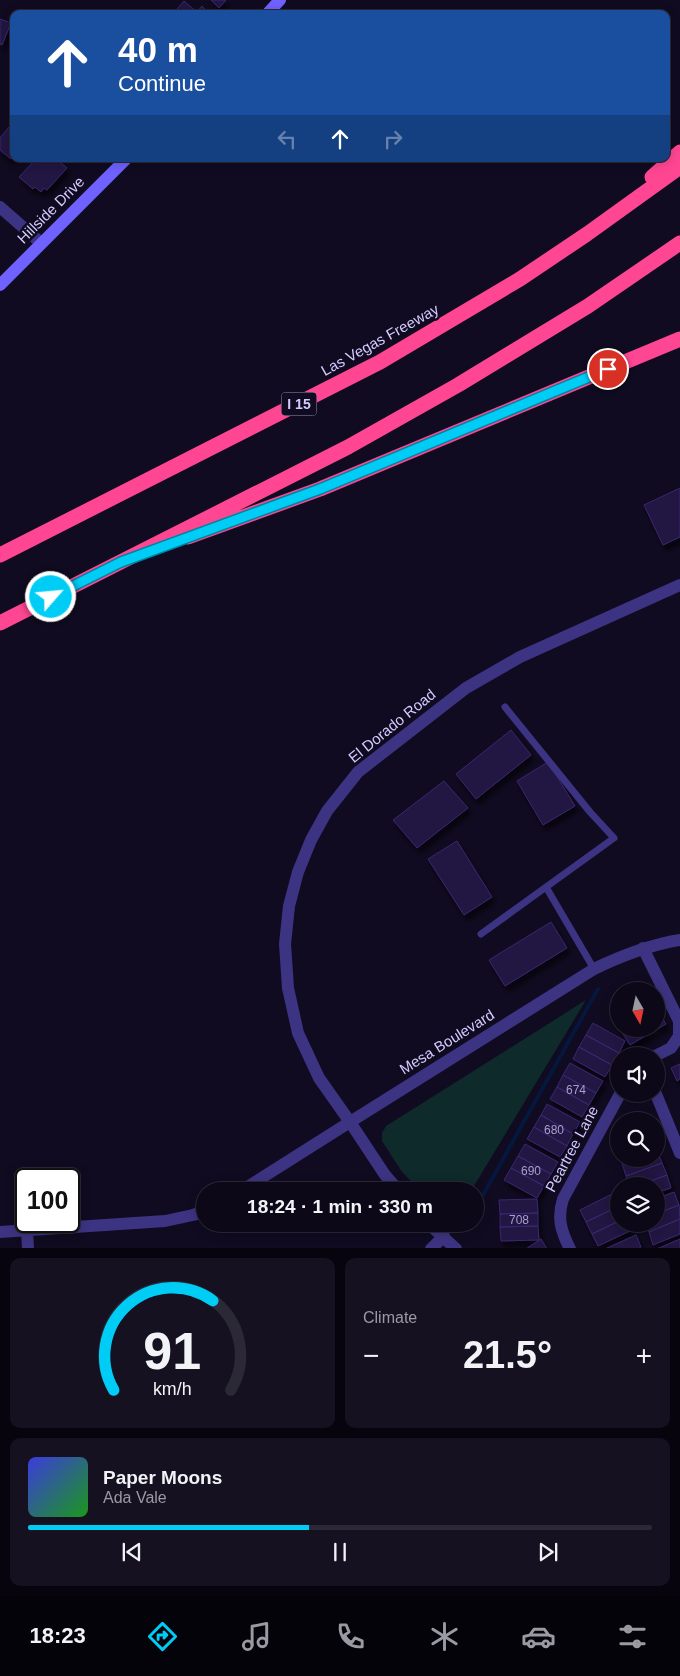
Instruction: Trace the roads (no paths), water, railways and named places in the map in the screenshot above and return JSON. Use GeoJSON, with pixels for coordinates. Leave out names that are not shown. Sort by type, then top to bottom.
{"type":"FeatureCollection","features":[{"type":"Feature","properties":{"kind":"highway"},"geometry":{"type":"LineString","coordinates":[[670,161],[680,152]]}},
{"type":"Feature","properties":{"kind":"highway"},"geometry":{"type":"LineString","coordinates":[[587,234],[669,162]]}},
{"type":"Feature","properties":{"kind":"highway","name":"Las Vegas Freeway"},"geometry":{"type":"LineString","coordinates":[[0,555],[380,362],[520,279],[587,234],[680,167]]}},
{"type":"Feature","properties":{"kind":"highway"},"geometry":{"type":"LineString","coordinates":[[0,623],[348,447],[458,385],[588,306],[680,243]]}},
{"type":"Feature","properties":{"kind":"highway"},"geometry":{"type":"LineString","coordinates":[[121,562],[320,489],[680,339]]}},
{"type":"Feature","properties":{"kind":"main road"},"geometry":{"type":"LineString","coordinates":[[271,10],[280,0]]}},
{"type":"Feature","properties":{"kind":"main road","name":"Hillside Drive"},"geometry":{"type":"LineString","coordinates":[[0,285],[123,162]]}},
{"type":"Feature","properties":{"kind":"street"},"geometry":{"type":"LineString","coordinates":[[0,206],[41,244]]}},
{"type":"Feature","properties":{"kind":"street","name":"El Dorado Road"},"geometry":{"type":"LineString","coordinates":[[391,1182],[319,1078],[298,1033],[288,988],[284,944],[289,906],[298,872],[311,840],[327,812],[358,772],[466,688],[520,657],[680,585]]}},
{"type":"Feature","properties":{"kind":"street","name":"Mesa Boulevard"},"geometry":{"type":"LineString","coordinates":[[255,1182],[594,969],[643,948],[680,940]]}},
{"type":"Feature","properties":{"kind":"street"},"geometry":{"type":"LineString","coordinates":[[643,948],[679,1021],[679,1036],[671,1048],[665,1051]]}},
{"type":"Feature","properties":{"kind":"street","name":"Peartree Lane"},"geometry":{"type":"LineString","coordinates":[[570,1248],[561,1227],[558,1213],[563,1199],[616,1102]]}},
{"type":"Feature","properties":{"kind":"street"},"geometry":{"type":"LineString","coordinates":[[659,1102],[680,1153]]}},
{"type":"Feature","properties":{"kind":"street"},"geometry":{"type":"LineString","coordinates":[[80,1227],[165,1221],[196,1214]]}},
{"type":"Feature","properties":{"kind":"street"},"geometry":{"type":"LineString","coordinates":[[0,1232],[15,1231]]}},
{"type":"Feature","properties":{"kind":"street"},"geometry":{"type":"LineString","coordinates":[[439,1232],[456,1248]]}},
{"type":"Feature","properties":{"kind":"street"},"geometry":{"type":"LineString","coordinates":[[27,1233],[28,1248]]}},
{"type":"Feature","properties":{"kind":"street"},"geometry":{"type":"LineString","coordinates":[[431,1248],[444,1236]]}},
{"type":"Feature","properties":{"kind":"lane"},"geometry":{"type":"LineString","coordinates":[[481,934],[614,838],[590,812],[505,707]]}},
{"type":"Feature","properties":{"kind":"lane"},"geometry":{"type":"LineString","coordinates":[[546,887],[594,969]]}},
{"type":"Feature","properties":{"kind":"waterway"},"geometry":{"type":"LineString","coordinates":[[484,1193],[598,989]]}}]}
